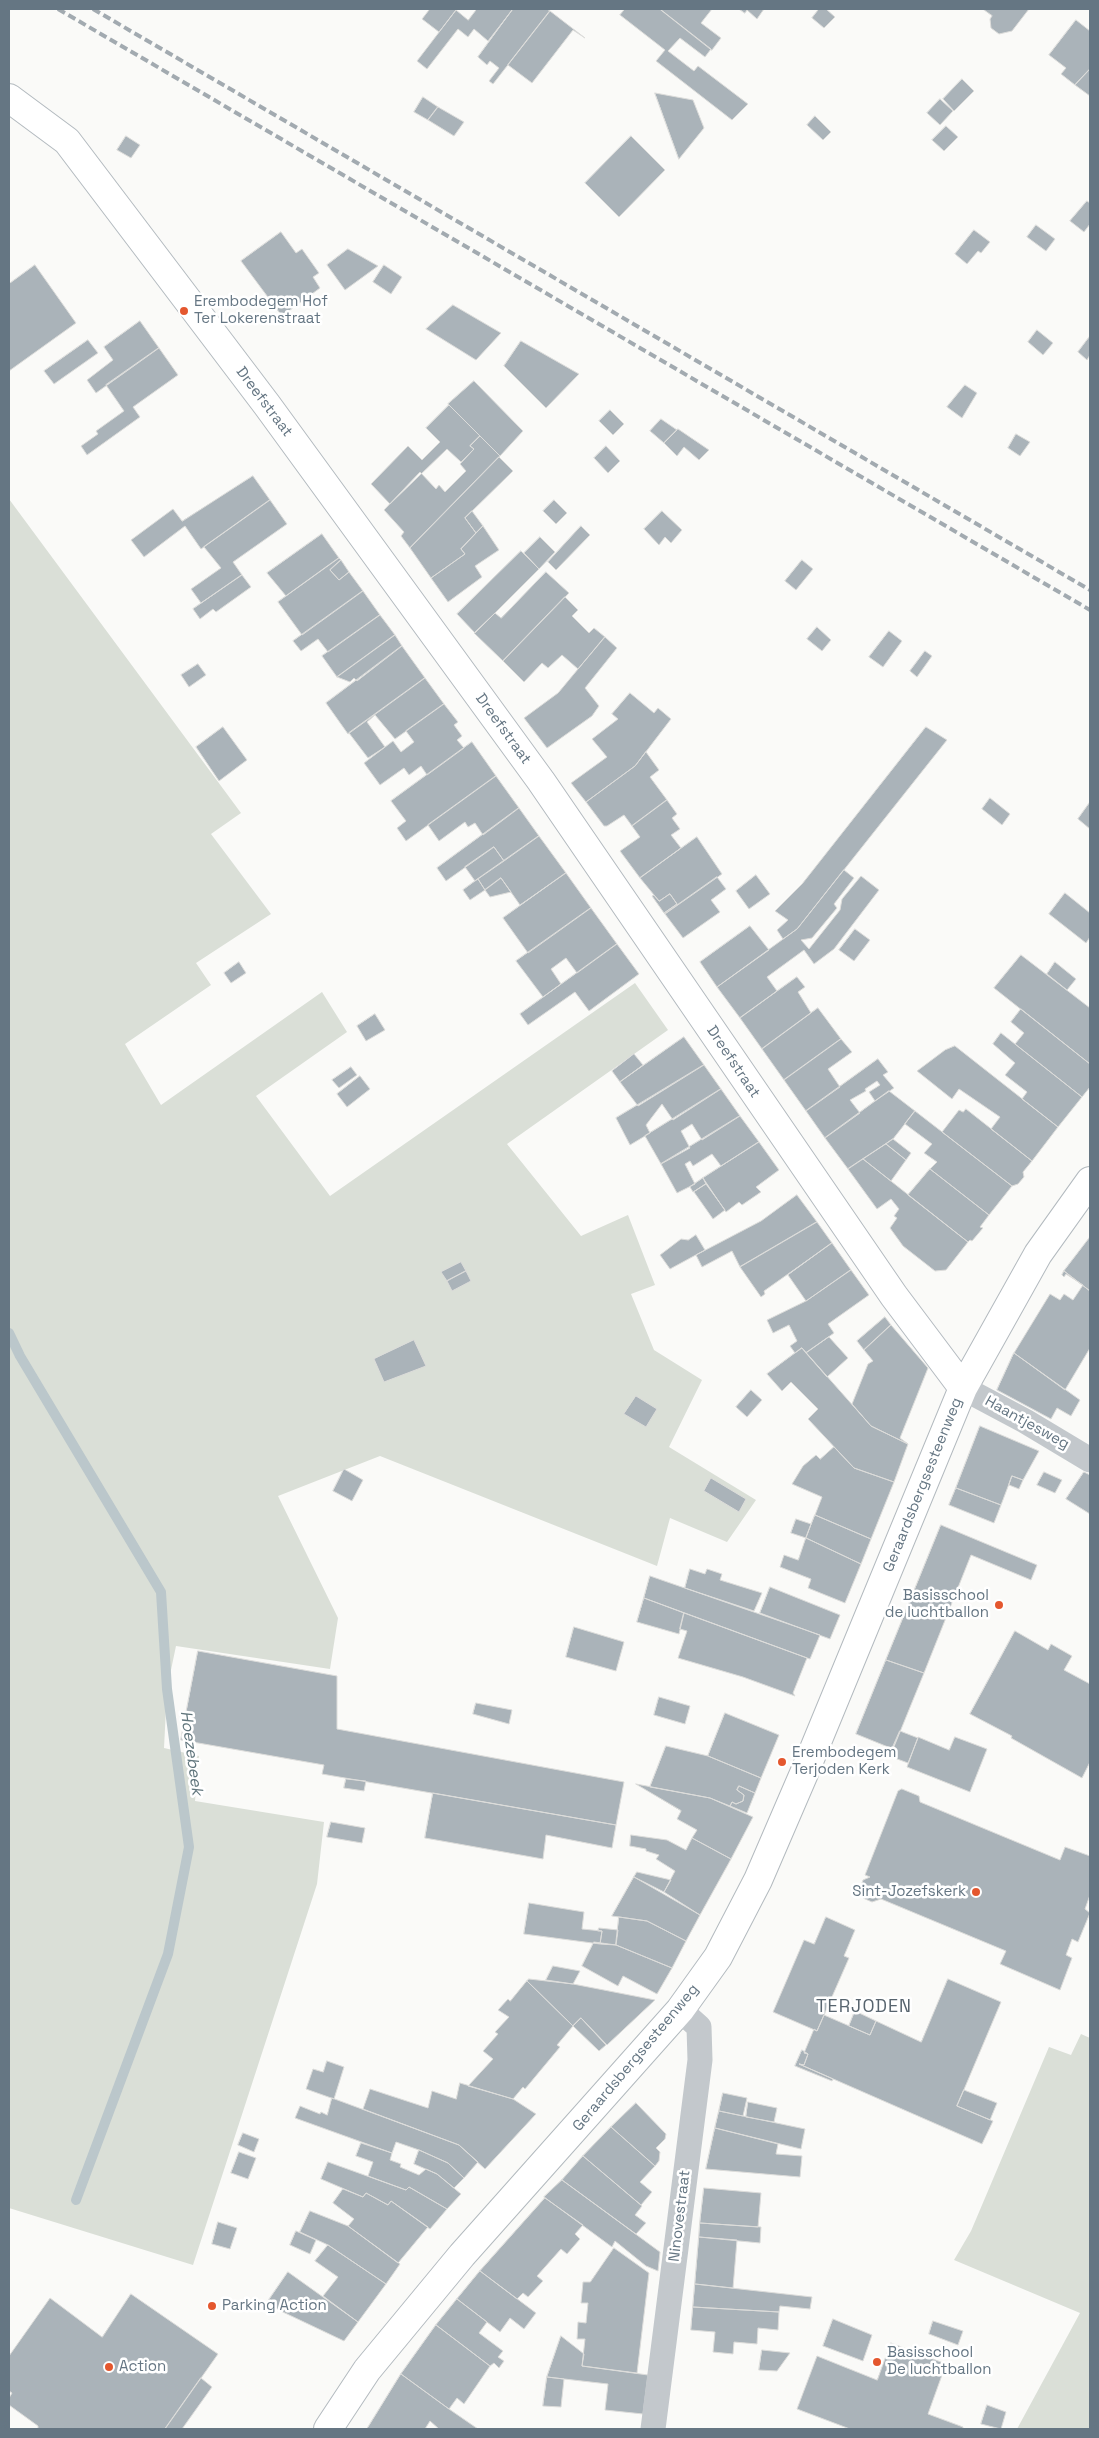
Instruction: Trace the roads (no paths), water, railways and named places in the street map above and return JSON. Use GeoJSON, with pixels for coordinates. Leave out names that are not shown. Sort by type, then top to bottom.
{"type":"FeatureCollection","features":[{"type":"Feature","properties":{"kind":"street","name":"Dreefstraat"},"geometry":{"type":"LineString","coordinates":[[9,98],[67,141],[267,405],[541,781],[894,1296],[963,1388]]}},
{"type":"Feature","properties":{"kind":"street","name":"Geraardsbergsesteenweg"},"geometry":{"type":"LineString","coordinates":[[328,2429],[367,2370],[462,2254],[680,2010],[718,1957],[758,1880],[806,1771],[963,1388],[1038,1254],[1090,1181]]}},
{"type":"Feature","properties":{"kind":"street","name":"Haantjesweg"},"geometry":{"type":"LineString","coordinates":[[963,1388],[1090,1460]]}},
{"type":"Feature","properties":{"kind":"street","name":"Ninovestraat"},"geometry":{"type":"LineString","coordinates":[[653,2429],[700,2060],[699,2027],[680,2010]]}},
{"type":"Feature","properties":{"kind":"waterway","name":"Hoezebeek"},"geometry":{"type":"LineString","coordinates":[[9,1333],[20,1356],[161,1592],[167,1689],[189,1847],[168,1954],[76,2200]]}},
{"type":"Feature","properties":{"kind":"railway"},"geometry":{"type":"LineString","coordinates":[[58,9],[1090,610]]}},
{"type":"Feature","properties":{"kind":"railway"},"geometry":{"type":"LineString","coordinates":[[93,9],[1090,590]]}},
{"type":"Feature","properties":{"kind":"place","name":"Erembodegem Hof Ter Lokerenstraat"},"geometry":{"type":"Point","coordinates":[184,311]}},
{"type":"Feature","properties":{"kind":"place","name":"Basisschool de luchtballon"},"geometry":{"type":"Point","coordinates":[999,1605]}},
{"type":"Feature","properties":{"kind":"place","name":"Erembodegem Terjoden Kerk"},"geometry":{"type":"Point","coordinates":[782,1762]}},
{"type":"Feature","properties":{"kind":"place","name":"Sint-Jozefskerk"},"geometry":{"type":"Point","coordinates":[976,1892]}},
{"type":"Feature","properties":{"kind":"place","name":"Parking Action"},"geometry":{"type":"Point","coordinates":[212,2306]}},
{"type":"Feature","properties":{"kind":"place","name":"Basisschool De luchtballon"},"geometry":{"type":"Point","coordinates":[877,2362]}},
{"type":"Feature","properties":{"kind":"place","name":"Action"},"geometry":{"type":"Point","coordinates":[109,2367]}},
{"type":"Feature","properties":{"kind":"district","name":"TERJODEN"},"geometry":{"type":"Point","coordinates":[864,2007]}}]}
